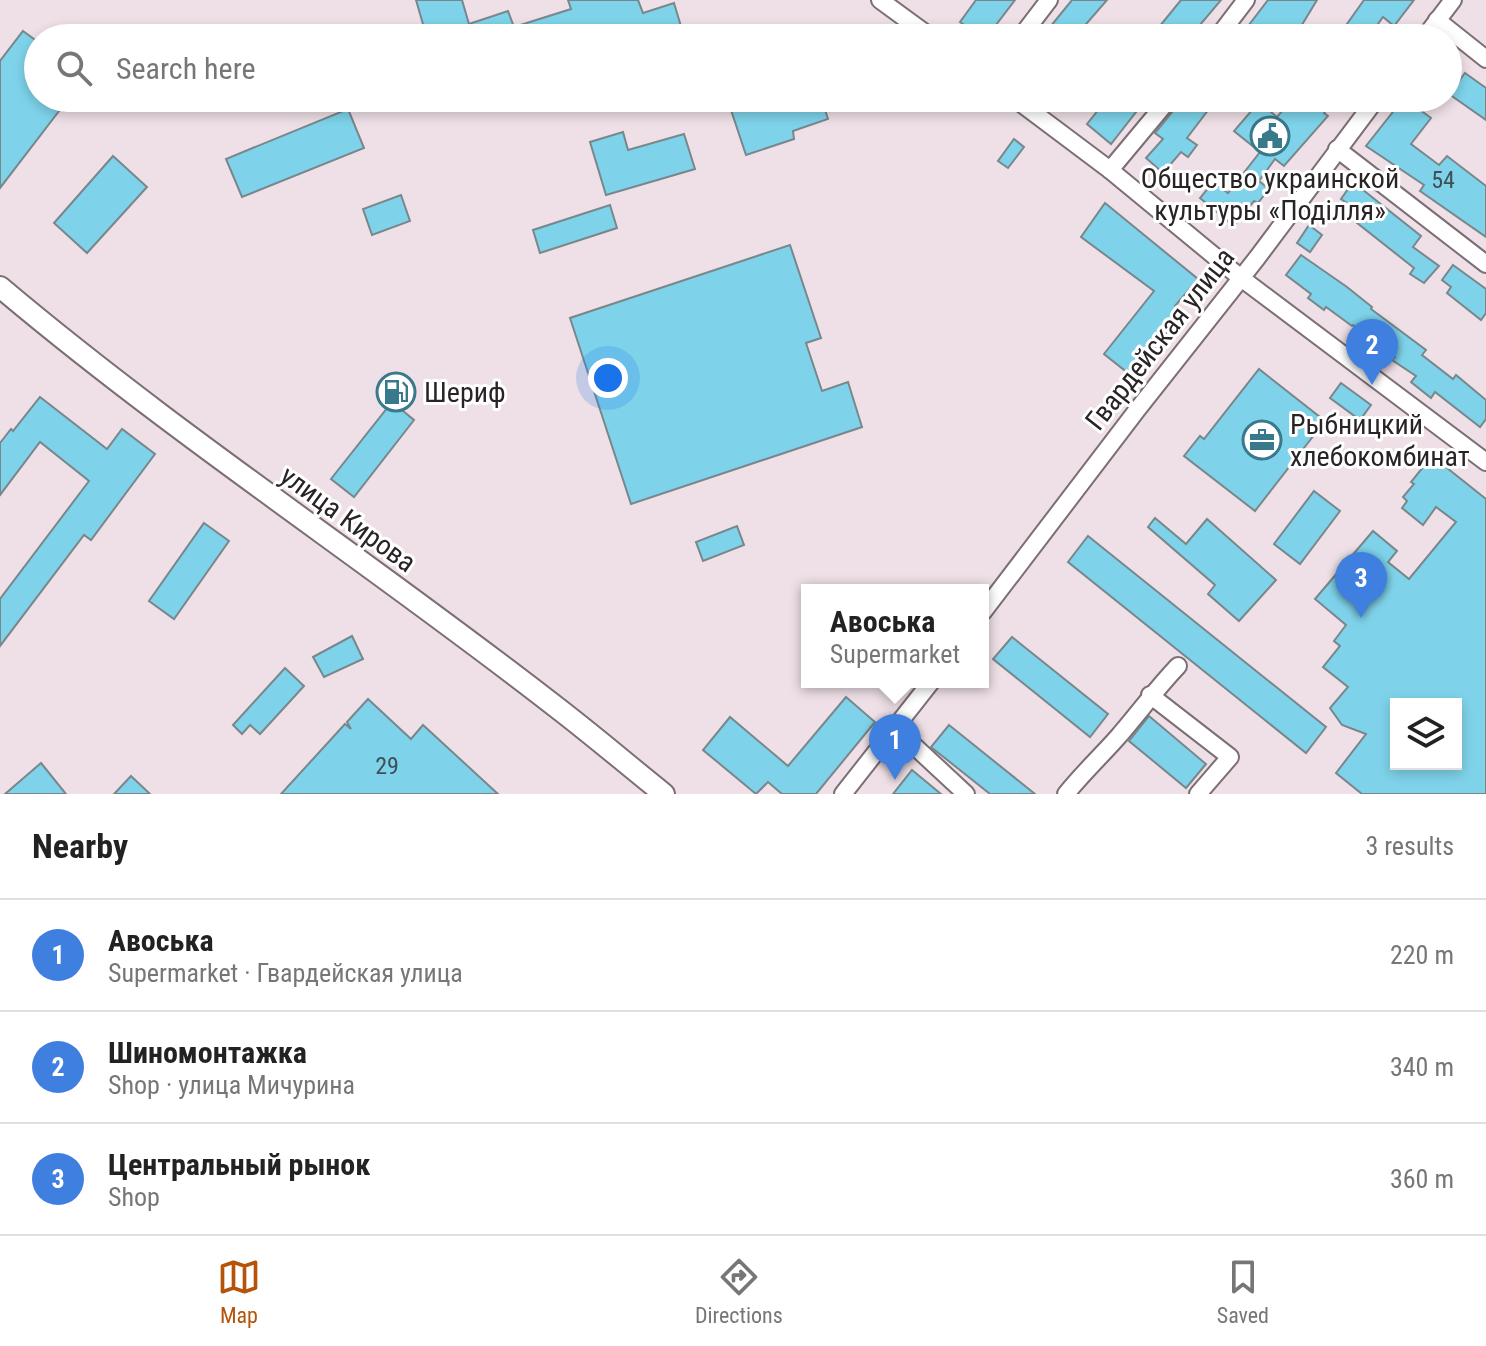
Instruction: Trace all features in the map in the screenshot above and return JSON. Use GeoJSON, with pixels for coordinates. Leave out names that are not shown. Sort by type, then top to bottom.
{"type":"FeatureCollection","features":[{"type":"Feature","properties":{"kind":"main road","name":"улица Кирова"},"geometry":{"type":"LineString","coordinates":[[0,287],[261,490],[559,709],[664,794]]}},
{"type":"Feature","properties":{"kind":"street"},"geometry":{"type":"LineString","coordinates":[[880,0],[913,24]]}},
{"type":"Feature","properties":{"kind":"street"},"geometry":{"type":"LineString","coordinates":[[1031,24],[1049,0]]}},
{"type":"Feature","properties":{"kind":"street"},"geometry":{"type":"LineString","coordinates":[[1228,24],[1246,0]]}},
{"type":"Feature","properties":{"kind":"street"},"geometry":{"type":"LineString","coordinates":[[1434,24],[1453,0]]}},
{"type":"Feature","properties":{"kind":"street"},"geometry":{"type":"LineString","coordinates":[[1437,20],[1442,24]]}},
{"type":"Feature","properties":{"kind":"street"},"geometry":{"type":"LineString","coordinates":[[1462,40],[1486,59]]}},
{"type":"Feature","properties":{"kind":"street"},"geometry":{"type":"LineString","coordinates":[[1033,112],[1110,170],[1241,278],[1486,462]]}},
{"type":"Feature","properties":{"kind":"street"},"geometry":{"type":"LineString","coordinates":[[1110,170],[1158,112]]}},
{"type":"Feature","properties":{"kind":"street","name":"Гвардейская улица"},"geometry":{"type":"LineString","coordinates":[[989,604],[1366,112]]}},
{"type":"Feature","properties":{"kind":"street"},"geometry":{"type":"LineString","coordinates":[[1337,149],[1486,264]]}},
{"type":"Feature","properties":{"kind":"street"},"geometry":{"type":"LineString","coordinates":[[1066,794],[1178,666]]}},
{"type":"Feature","properties":{"kind":"street"},"geometry":{"type":"LineString","coordinates":[[843,794],[926,688]]}},
{"type":"Feature","properties":{"kind":"street"},"geometry":{"type":"LineString","coordinates":[[1150,695],[1230,757],[1198,794]]}},
{"type":"Feature","properties":{"kind":"street"},"geometry":{"type":"LineString","coordinates":[[910,742],[966,794]]}},
{"type":"Feature","properties":{"kind":"building"},"geometry":{"type":"Polygon","coordinates":[[[416,0],[462,0],[469,24],[423,24],[416,0]]]}},
{"type":"Feature","properties":{"kind":"building"},"geometry":{"type":"Polygon","coordinates":[[[568,0],[638,0],[643,13],[674,3],[680,24],[524,24],[571,9],[568,0]]]}},
{"type":"Feature","properties":{"kind":"building"},"geometry":{"type":"Polygon","coordinates":[[[976,0],[1015,0],[997,24],[960,22],[976,0]]]}},
{"type":"Feature","properties":{"kind":"building"},"geometry":{"type":"Polygon","coordinates":[[[1072,0],[1107,0],[1086,24],[1052,24],[1072,0]]]}},
{"type":"Feature","properties":{"kind":"building"},"geometry":{"type":"Polygon","coordinates":[[[1181,0],[1221,0],[1201,24],[1161,24],[1181,0]]]}},
{"type":"Feature","properties":{"kind":"building"},"geometry":{"type":"Polygon","coordinates":[[[1268,0],[1317,0],[1302,24],[1250,24],[1268,0]]]}},
{"type":"Feature","properties":{"kind":"building"},"geometry":{"type":"Polygon","coordinates":[[[1364,0],[1414,0],[1396,24],[1383,17],[1378,24],[1347,24],[1364,0]]]}},
{"type":"Feature","properties":{"kind":"building"},"geometry":{"type":"Polygon","coordinates":[[[508,11],[513,24],[469,24],[508,11]]]}},
{"type":"Feature","properties":{"kind":"building"},"geometry":{"type":"Polygon","coordinates":[[[24,32],[24,112],[58,112],[0,188],[0,61],[24,32]]]}},
{"type":"Feature","properties":{"kind":"building"},"geometry":{"type":"Polygon","coordinates":[[[1465,73],[1486,88],[1486,120],[1462,103],[1462,77],[1465,73]]]}},
{"type":"Feature","properties":{"kind":"building"},"geometry":{"type":"Polygon","coordinates":[[[341,112],[349,112],[364,148],[242,197],[226,159],[341,112]]]}},
{"type":"Feature","properties":{"kind":"building"},"geometry":{"type":"Polygon","coordinates":[[[732,112],[826,112],[828,119],[793,131],[794,139],[746,155],[732,112]]]}},
{"type":"Feature","properties":{"kind":"building"},"geometry":{"type":"Polygon","coordinates":[[[1097,112],[1136,112],[1111,144],[1087,124],[1097,112]]]}},
{"type":"Feature","properties":{"kind":"building"},"geometry":{"type":"Polygon","coordinates":[[[1172,112],[1207,112],[1187,138],[1197,145],[1188,157],[1181,152],[1163,173],[1146,158],[1163,139],[1155,133],[1172,112]]]}},
{"type":"Feature","properties":{"kind":"building"},"geometry":{"type":"Polygon","coordinates":[[[1250,112],[1271,112],[1277,117],[1281,112],[1325,112],[1328,116],[1284,166],[1275,159],[1259,181],[1269,189],[1258,203],[1254,201],[1234,226],[1200,198],[1213,182],[1228,193],[1260,152],[1234,131],[1250,112]]]}},
{"type":"Feature","properties":{"kind":"building"},"geometry":{"type":"Polygon","coordinates":[[[1393,112],[1423,112],[1431,118],[1411,144],[1439,165],[1447,156],[1486,186],[1486,237],[1420,191],[1424,185],[1366,146],[1393,112]]]}},
{"type":"Feature","properties":{"kind":"building"},"geometry":{"type":"Polygon","coordinates":[[[623,132],[628,150],[684,134],[695,169],[606,195],[590,142],[623,132]]]}},
{"type":"Feature","properties":{"kind":"building"},"geometry":{"type":"Polygon","coordinates":[[[1014,139],[1024,147],[1008,168],[998,161],[1014,139]]]}},
{"type":"Feature","properties":{"kind":"building"},"geometry":{"type":"Polygon","coordinates":[[[113,156],[147,187],[87,253],[54,223],[113,156]]]}},
{"type":"Feature","properties":{"kind":"building"},"geometry":{"type":"Polygon","coordinates":[[[1353,182],[1421,236],[1413,247],[1439,266],[1424,283],[1410,274],[1414,268],[1342,211],[1348,204],[1341,199],[1353,182]]]}},
{"type":"Feature","properties":{"kind":"building"},"geometry":{"type":"Polygon","coordinates":[[[401,195],[410,221],[372,235],[363,209],[401,195]]]}},
{"type":"Feature","properties":{"kind":"building"},"geometry":{"type":"Polygon","coordinates":[[[1105,203],[1198,279],[1175,306],[1182,312],[1133,377],[1104,354],[1154,291],[1081,237],[1105,203]]]}},
{"type":"Feature","properties":{"kind":"building"},"geometry":{"type":"Polygon","coordinates":[[[610,205],[617,228],[540,253],[533,230],[610,205]]]}},
{"type":"Feature","properties":{"kind":"building"},"geometry":{"type":"Polygon","coordinates":[[[1309,225],[1322,235],[1310,252],[1297,243],[1309,225]]]}},
{"type":"Feature","properties":{"kind":"building"},"geometry":{"type":"Polygon","coordinates":[[[790,245],[821,338],[806,343],[822,391],[848,382],[862,427],[631,504],[570,318],[790,245]]]}},
{"type":"Feature","properties":{"kind":"building"},"geometry":{"type":"Polygon","coordinates":[[[1301,255],[1426,350],[1422,355],[1453,379],[1456,375],[1486,400],[1486,419],[1480,427],[1435,392],[1431,398],[1411,382],[1416,376],[1392,360],[1395,357],[1353,325],[1308,298],[1311,294],[1286,275],[1301,255]]]}},
{"type":"Feature","properties":{"kind":"building"},"geometry":{"type":"Polygon","coordinates":[[[1453,265],[1486,289],[1486,313],[1481,320],[1447,293],[1451,287],[1442,280],[1453,265]]]}},
{"type":"Feature","properties":{"kind":"building","name":"Рыбницкий хлебокомбинат"},"geometry":{"type":"Polygon","coordinates":[[[1259,369],[1325,421],[1255,511],[1184,456],[1200,436],[1204,439],[1259,369]]]}},
{"type":"Feature","properties":{"kind":"building"},"geometry":{"type":"Polygon","coordinates":[[[1341,383],[1371,405],[1360,420],[1330,398],[1341,383]]]}},
{"type":"Feature","properties":{"kind":"building"},"geometry":{"type":"Polygon","coordinates":[[[40,397],[107,449],[122,429],[155,454],[91,540],[84,535],[0,646],[0,599],[89,481],[40,442],[0,495],[0,443],[40,397]]]}},
{"type":"Feature","properties":{"kind":"building"},"geometry":{"type":"Polygon","coordinates":[[[392,402],[414,420],[354,497],[331,479],[392,402]]]}},
{"type":"Feature","properties":{"kind":"building"},"geometry":{"type":"Polygon","coordinates":[[[1432,456],[1486,499],[1486,794],[1362,794],[1336,773],[1366,734],[1342,725],[1330,708],[1348,687],[1323,667],[1340,646],[1334,641],[1346,625],[1315,599],[1373,531],[1397,551],[1388,562],[1409,579],[1456,522],[1436,507],[1423,525],[1402,508],[1407,501],[1403,497],[1414,484],[1411,482],[1432,456]]]}},
{"type":"Feature","properties":{"kind":"building"},"geometry":{"type":"Polygon","coordinates":[[[1314,491],[1340,511],[1300,564],[1274,544],[1314,491]]]}},
{"type":"Feature","properties":{"kind":"building"},"geometry":{"type":"Polygon","coordinates":[[[1155,518],[1186,544],[1207,519],[1276,580],[1239,621],[1208,594],[1215,585],[1148,527],[1155,518]]]}},
{"type":"Feature","properties":{"kind":"building"},"geometry":{"type":"Polygon","coordinates":[[[204,523],[229,541],[174,619],[149,601],[204,523]]]}},
{"type":"Feature","properties":{"kind":"building"},"geometry":{"type":"Polygon","coordinates":[[[737,526],[744,545],[703,561],[696,542],[737,526]]]}},
{"type":"Feature","properties":{"kind":"building"},"geometry":{"type":"Polygon","coordinates":[[[1088,536],[1326,727],[1306,753],[1068,562],[1088,536]]]}},
{"type":"Feature","properties":{"kind":"building"},"geometry":{"type":"Polygon","coordinates":[[[352,636],[363,659],[324,677],[313,657],[352,636]]]}},
{"type":"Feature","properties":{"kind":"building"},"geometry":{"type":"Polygon","coordinates":[[[1012,637],[1108,714],[1090,737],[993,659],[1012,637]]]}},
{"type":"Feature","properties":{"kind":"building"},"geometry":{"type":"Polygon","coordinates":[[[285,668],[304,686],[260,734],[250,725],[242,734],[233,725],[285,668]]]}},
{"type":"Feature","properties":{"kind":"building"},"geometry":{"type":"Polygon","coordinates":[[[846,697],[875,722],[816,794],[782,794],[768,782],[756,794],[703,750],[730,717],[788,766],[846,697]]]}},
{"type":"Feature","properties":{"kind":"building"},"geometry":{"type":"Polygon","coordinates":[[[368,699],[411,739],[423,725],[498,794],[281,794],[345,724],[351,729],[347,722],[368,699]]]}},
{"type":"Feature","properties":{"kind":"building"},"geometry":{"type":"Polygon","coordinates":[[[1149,716],[1206,764],[1186,788],[1129,741],[1149,716]]]}},
{"type":"Feature","properties":{"kind":"building"},"geometry":{"type":"Polygon","coordinates":[[[949,725],[1035,794],[990,794],[931,747],[949,725]]]}},
{"type":"Feature","properties":{"kind":"building"},"geometry":{"type":"Polygon","coordinates":[[[41,763],[66,794],[5,794],[41,763]]]}},
{"type":"Feature","properties":{"kind":"building"},"geometry":{"type":"Polygon","coordinates":[[[912,770],[941,794],[893,794],[912,770]]]}},
{"type":"Feature","properties":{"kind":"building"},"geometry":{"type":"Polygon","coordinates":[[[131,776],[150,794],[114,794],[131,776]]]}},
{"type":"Feature","properties":{"kind":"place","name":"Общество украинской культуры «Поділля»"},"geometry":{"type":"Point","coordinates":[1270,136]}},
{"type":"Feature","properties":{"kind":"place","name":"Шиномонтажка"},"geometry":{"type":"Point","coordinates":[1372,385]}},
{"type":"Feature","properties":{"kind":"place","name":"Шериф"},"geometry":{"type":"Point","coordinates":[396,392]}},
{"type":"Feature","properties":{"kind":"place","name":"Рыбницкий хлебокомбинат"},"geometry":{"type":"Point","coordinates":[1262,440]}},
{"type":"Feature","properties":{"kind":"place","name":"Центральный рынок"},"geometry":{"type":"Point","coordinates":[1361,618]}},
{"type":"Feature","properties":{"kind":"place","name":"Авоська"},"geometry":{"type":"Point","coordinates":[895,780]}}]}
